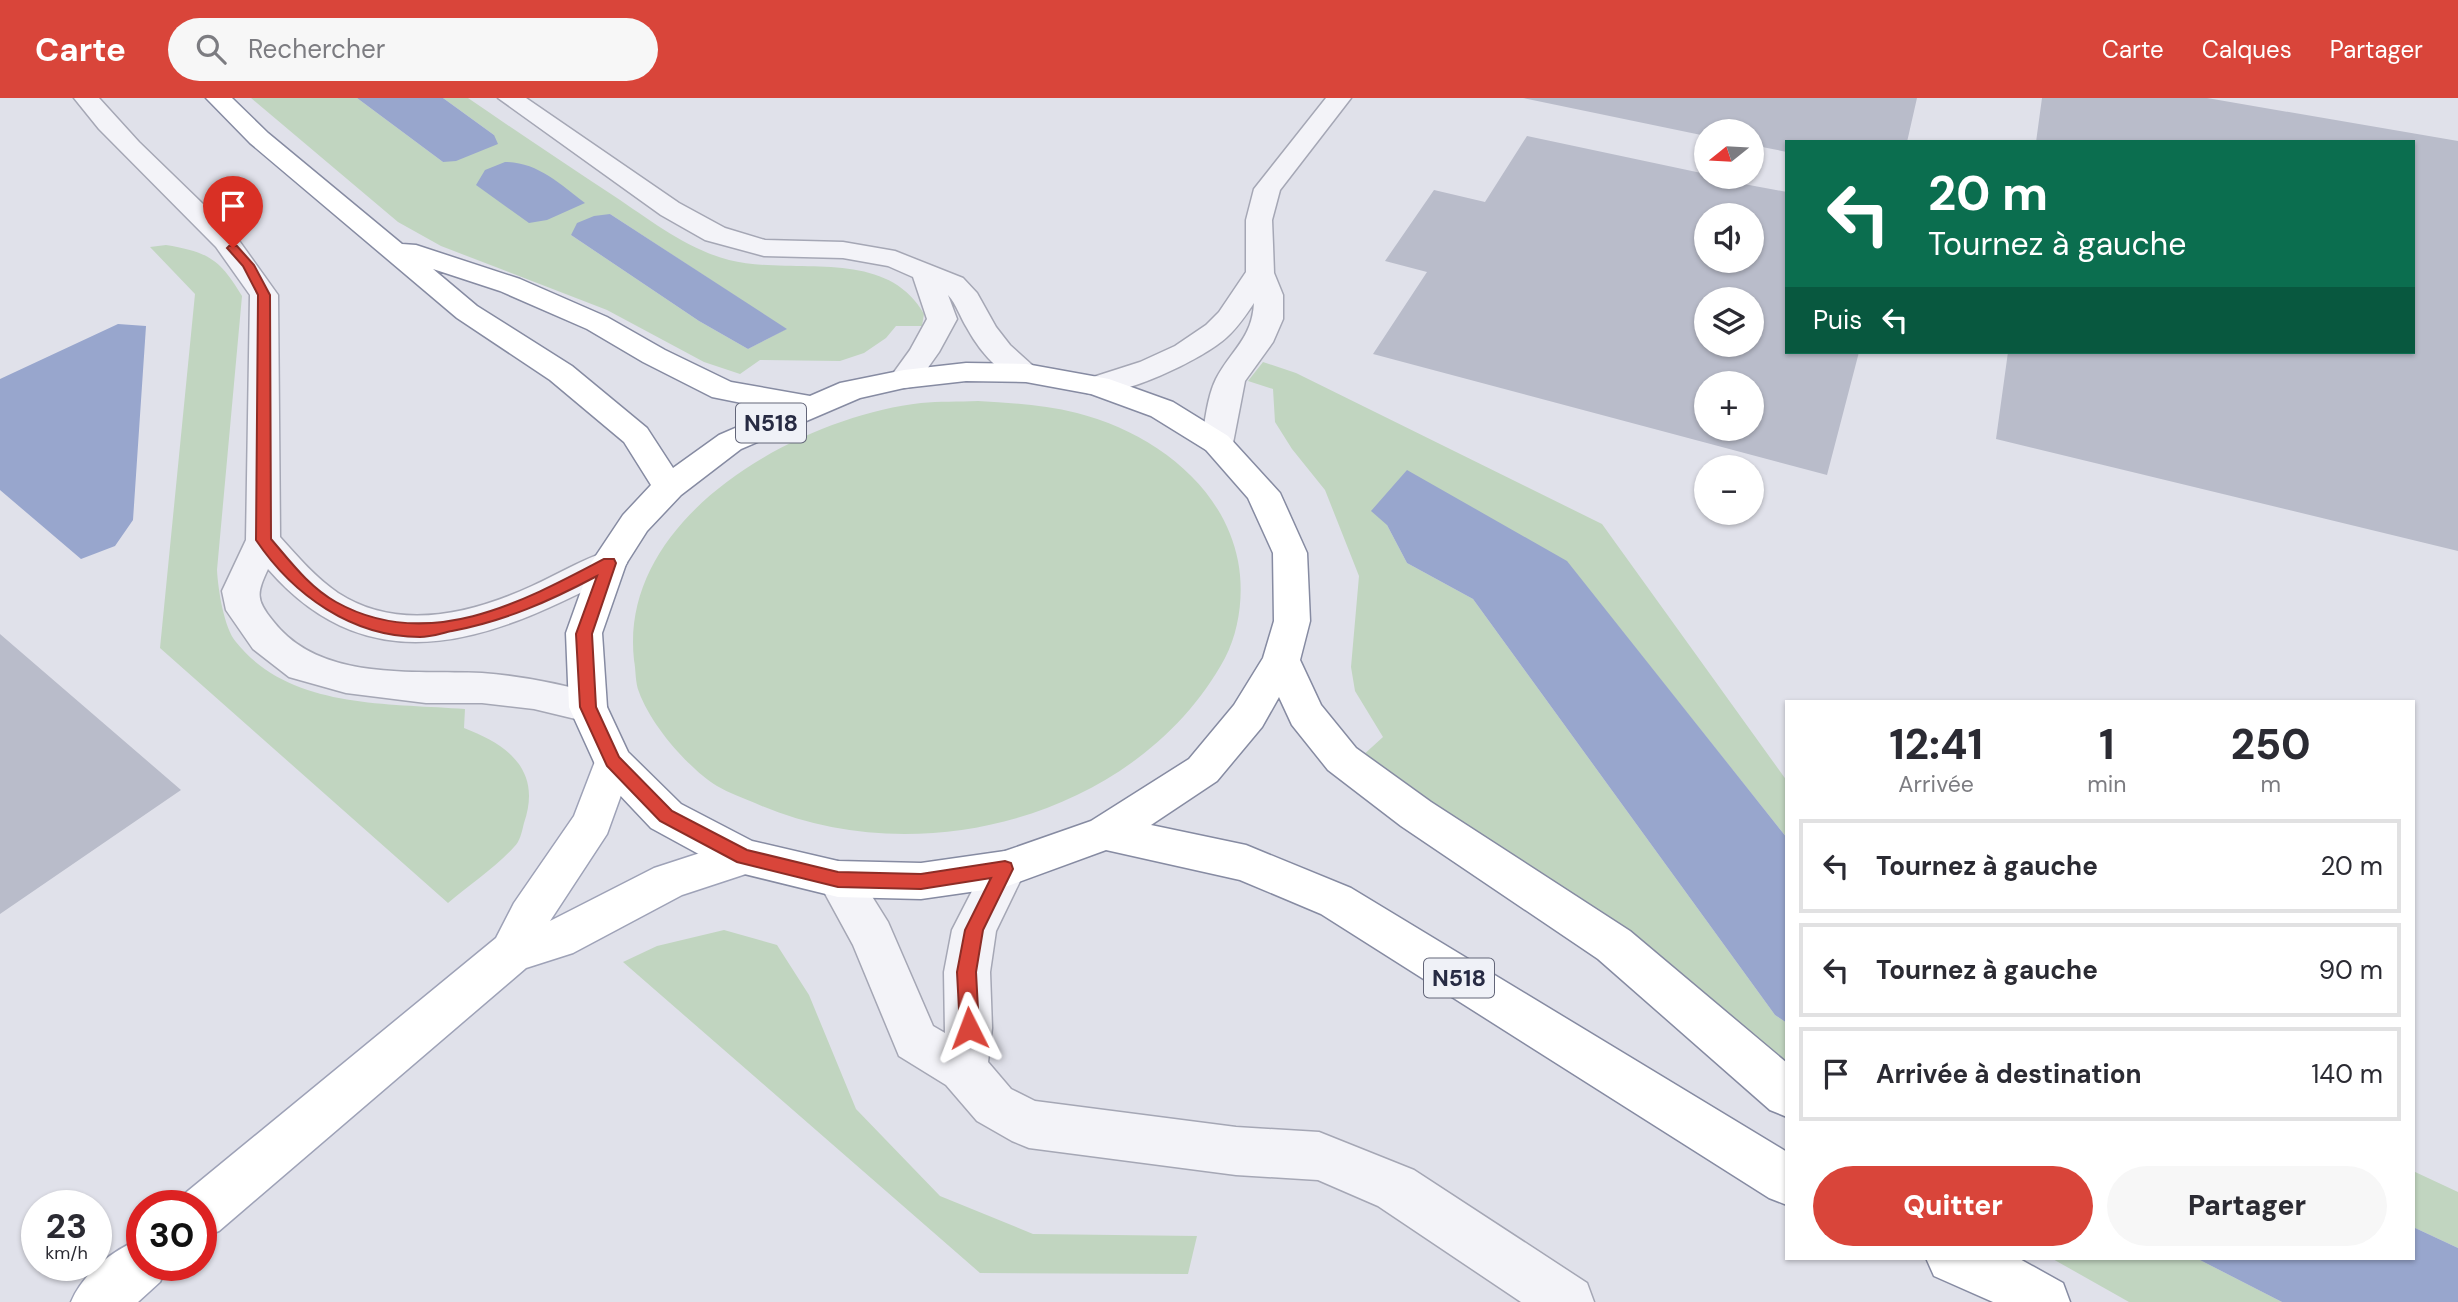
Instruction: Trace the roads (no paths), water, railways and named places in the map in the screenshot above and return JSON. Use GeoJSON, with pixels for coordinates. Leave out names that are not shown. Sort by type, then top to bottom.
{"type":"FeatureCollection","features":[{"type":"Feature","properties":{"kind":"main road","name":"N518"},"geometry":{"type":"LineString","coordinates":[[218,98],[259,138],[467,312],[561,373],[636,435],[669,487]]}},
{"type":"Feature","properties":{"kind":"main road","name":"N518"},"geometry":{"type":"LineString","coordinates":[[386,244],[510,285],[605,327],[654,356],[723,390],[810,406]]}},
{"type":"Feature","properties":{"kind":"main road","name":"N518"},"geometry":{"type":"LineString","coordinates":[[966,372],[1026,373],[1098,386],[1162,409],[1217,443],[1264,493],[1290,553],[1292,621],[1281,660],[1248,716],[1203,770],[1106,833],[1005,869],[921,881],[838,879],[743,857],[666,816],[613,762],[588,707],[584,634],[609,563],[635,523],[669,487],[730,442],[851,390],[904,379],[966,372]]}},
{"type":"Feature","properties":{"kind":"main road"},"geometry":{"type":"LineString","coordinates":[[1281,660],[1306,714],[1342,759],[1416,814],[1614,945],[1785,1092]]}},
{"type":"Feature","properties":{"kind":"main road"},"geometry":{"type":"LineString","coordinates":[[512,952],[529,916],[592,822],[613,762]]}},
{"type":"Feature","properties":{"kind":"main road","name":"N518"},"geometry":{"type":"LineString","coordinates":[[1106,833],[1246,863],[1336,901],[1785,1179]]}},
{"type":"Feature","properties":{"kind":"main road"},"geometry":{"type":"LineString","coordinates":[[217,1200],[512,952],[557,939],[669,881],[743,857]]}},
{"type":"Feature","properties":{"kind":"main road"},"geometry":{"type":"LineString","coordinates":[[1959,1260],[1989,1268],[2043,1302]]}},
{"type":"Feature","properties":{"kind":"main road"},"geometry":{"type":"LineString","coordinates":[[97,1302],[126,1278]]}},
{"type":"Feature","properties":{"kind":"street"},"geometry":{"type":"LineString","coordinates":[[86,98],[102,118],[203,216],[248,265],[264,295],[263,540],[240,591],[244,610],[267,639],[302,667],[346,679],[426,688],[482,688],[534,694],[588,707]]}},
{"type":"Feature","properties":{"kind":"street"},"geometry":{"type":"LineString","coordinates":[[510,98],[670,209],[715,234],[764,248],[843,250],[895,258],[953,284],[967,299],[982,329],[999,351],[1026,373]]}},
{"type":"Feature","properties":{"kind":"street"},"geometry":{"type":"LineString","coordinates":[[1217,443],[1230,381],[1258,342],[1268,318],[1269,295],[1260,272],[1259,220],[1267,189],[1339,98]]}},
{"type":"Feature","properties":{"kind":"street"},"geometry":{"type":"LineString","coordinates":[[904,379],[924,352],[942,319],[925,272]]}},
{"type":"Feature","properties":{"kind":"street"},"geometry":{"type":"LineString","coordinates":[[1098,386],[1177,358],[1203,341],[1228,319],[1260,272]]}},
{"type":"Feature","properties":{"kind":"street"},"geometry":{"type":"LineString","coordinates":[[263,540],[298,580],[329,605],[368,624],[421,631],[490,618],[541,599],[609,563]]}},
{"type":"Feature","properties":{"kind":"street"},"geometry":{"type":"LineString","coordinates":[[963,1069],[969,1028],[967,972],[974,930],[1005,869]]}},
{"type":"Feature","properties":{"kind":"street"},"geometry":{"type":"LineString","coordinates":[[838,879],[872,936],[916,1041],[963,1069],[994,1105],[1029,1124],[1236,1151],[1319,1156],[1396,1188],[1568,1302]]}},
{"type":"Feature","properties":{"kind":"water"},"geometry":{"type":"Polygon","coordinates":[[[357,98],[443,98],[494,135],[498,144],[456,161],[443,162],[357,98]]]}},
{"type":"Feature","properties":{"kind":"water"},"geometry":{"type":"Polygon","coordinates":[[[505,162],[538,170],[585,203],[547,220],[529,223],[476,185],[485,170],[505,162]]]}},
{"type":"Feature","properties":{"kind":"water"},"geometry":{"type":"Polygon","coordinates":[[[610,214],[787,329],[748,349],[699,321],[571,235],[577,223],[594,216],[610,214]]]}},
{"type":"Feature","properties":{"kind":"water"},"geometry":{"type":"Polygon","coordinates":[[[118,324],[146,326],[133,520],[115,546],[81,559],[0,490],[0,379],[118,324]]]}},
{"type":"Feature","properties":{"kind":"water"},"geometry":{"type":"Polygon","coordinates":[[[1407,470],[1567,561],[1785,835],[1785,1022],[1775,1015],[1473,599],[1407,563],[1387,525],[1371,511],[1407,470]]]}},
{"type":"Feature","properties":{"kind":"water"},"geometry":{"type":"Polygon","coordinates":[[[2415,1228],[2458,1248],[2458,1302],[2282,1302],[2200,1260],[2415,1260],[2415,1228]]]}}]}
